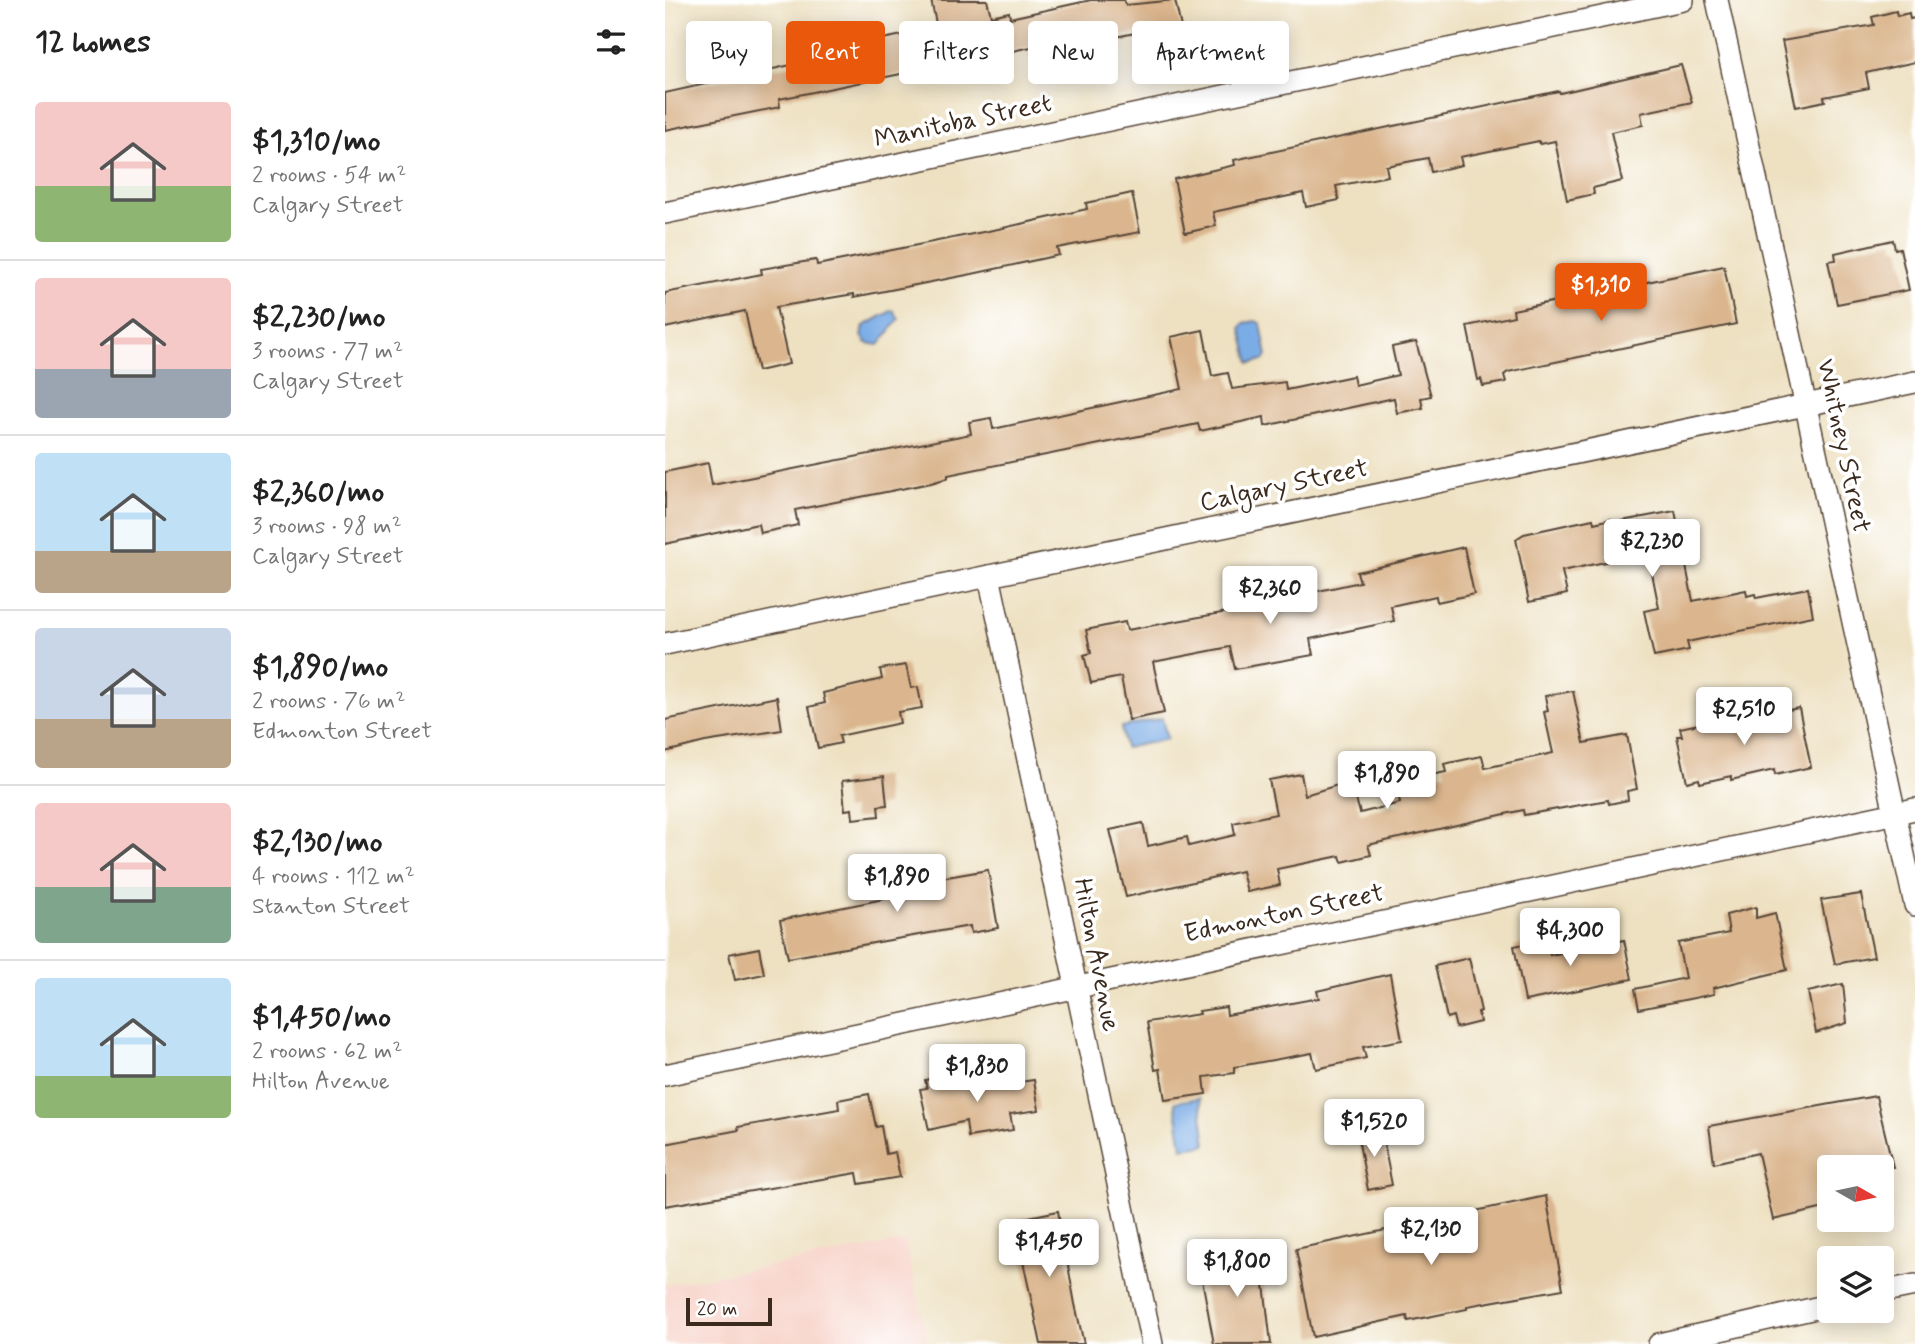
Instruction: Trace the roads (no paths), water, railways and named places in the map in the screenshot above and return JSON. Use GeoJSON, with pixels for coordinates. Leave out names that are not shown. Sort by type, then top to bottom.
{"type":"FeatureCollection","features":[{"type":"Feature","properties":{"kind":"street","name":"Manitoba Street"},"geometry":{"type":"LineString","coordinates":[[665,213],[1683,0]]}},
{"type":"Feature","properties":{"kind":"street","name":"Whitney Street"},"geometry":{"type":"LineString","coordinates":[[1717,0],[1806,405],[1905,811],[1915,905]]}},
{"type":"Feature","properties":{"kind":"street","name":"Calgary Street"},"geometry":{"type":"LineString","coordinates":[[665,644],[1915,382]]}},
{"type":"Feature","properties":{"kind":"street","name":"Hilton Avenue"},"geometry":{"type":"LineString","coordinates":[[989,576],[1151,1344]]}},
{"type":"Feature","properties":{"kind":"street","name":"Edmonton Street"},"geometry":{"type":"LineString","coordinates":[[665,1075],[1905,811]]}},
{"type":"Feature","properties":{"kind":"street"},"geometry":{"type":"LineString","coordinates":[[1894,1289],[1915,1284]]}},
{"type":"Feature","properties":{"kind":"street"},"geometry":{"type":"LineString","coordinates":[[1659,1344],[1817,1307]]}},
{"type":"Feature","properties":{"kind":"water"},"geometry":{"type":"Polygon","coordinates":[[[893,310],[899,319],[879,345],[867,343],[862,336],[864,326],[893,310]]]}},
{"type":"Feature","properties":{"kind":"water"},"geometry":{"type":"Polygon","coordinates":[[[1256,321],[1261,324],[1267,356],[1264,360],[1250,363],[1241,328],[1244,323],[1256,321]]]}},
{"type":"Feature","properties":{"kind":"water"},"geometry":{"type":"Polygon","coordinates":[[[1162,718],[1167,739],[1125,748],[1121,727],[1162,718]]]}},
{"type":"Feature","properties":{"kind":"water"},"geometry":{"type":"Polygon","coordinates":[[[1200,1098],[1206,1145],[1182,1148],[1175,1102],[1200,1098]]]}}]}
